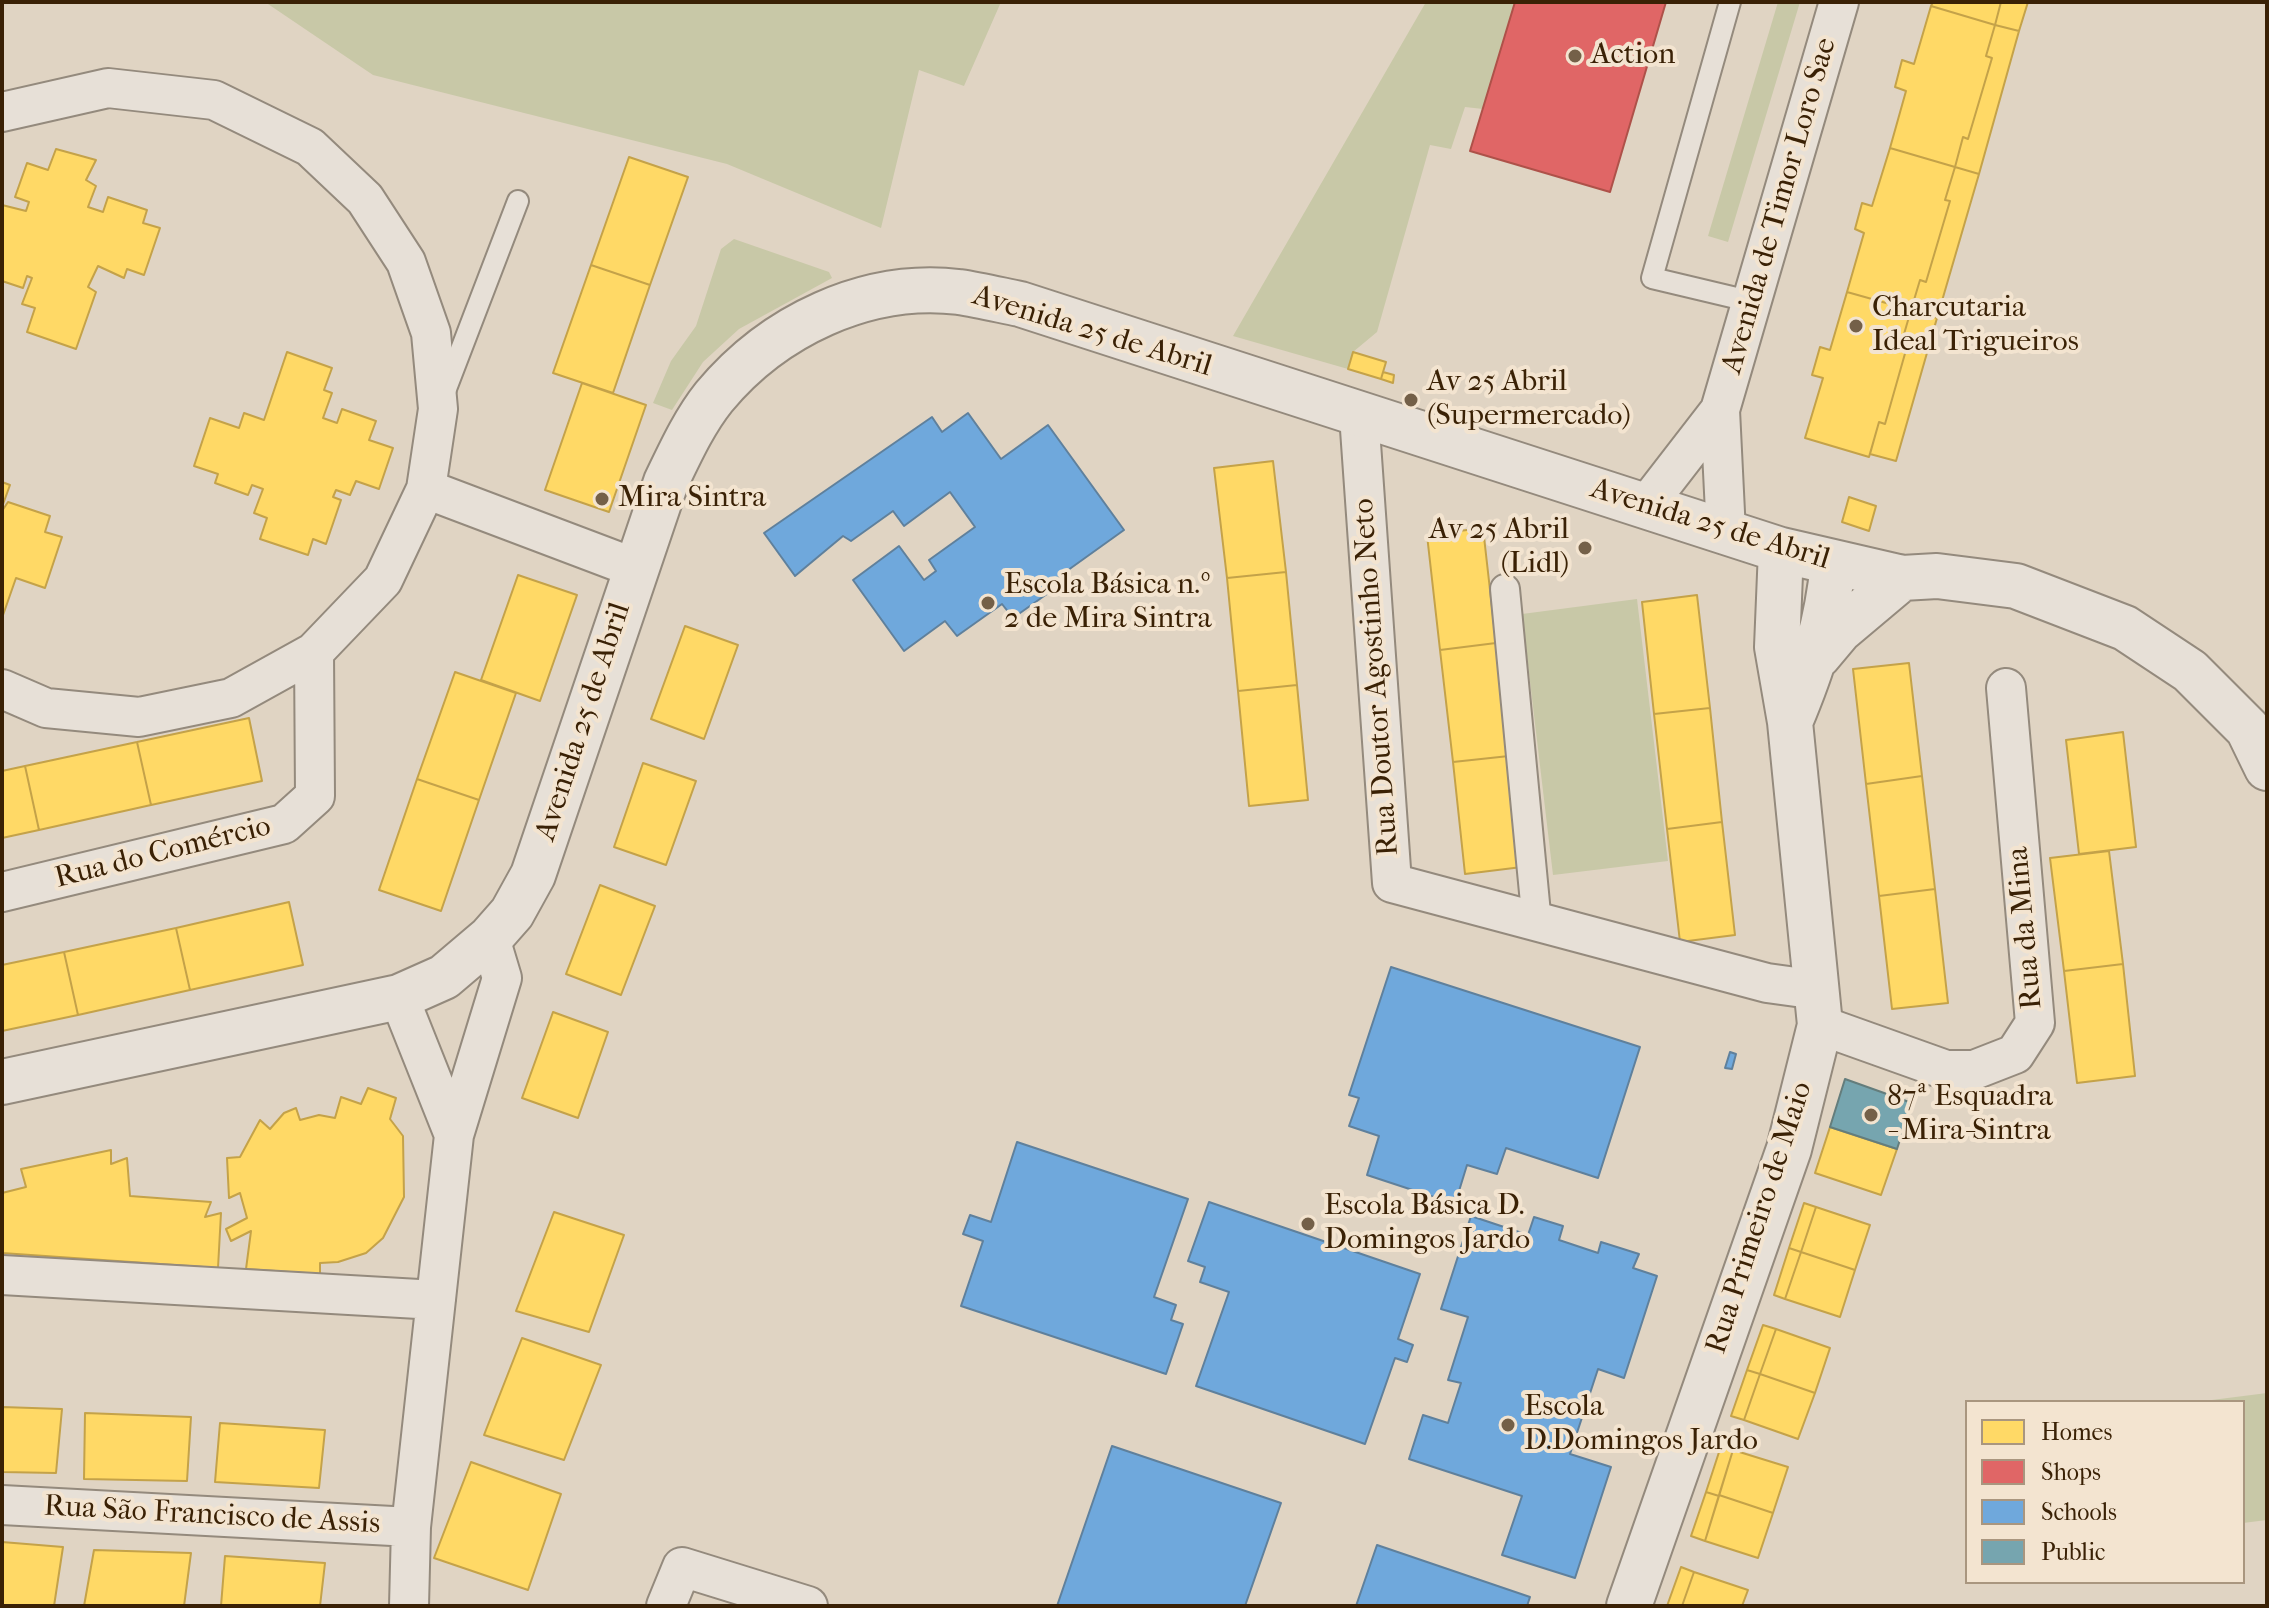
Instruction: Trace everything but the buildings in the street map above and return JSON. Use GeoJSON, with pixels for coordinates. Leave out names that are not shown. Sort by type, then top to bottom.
{"type":"FeatureCollection","features":[{"type":"Feature","properties":{"kind":"street","name":"Avenida de Timor Loro Sae"},"geometry":{"type":"LineString","coordinates":[[1726,533],[1720,410],[1839,2]]}},
{"type":"Feature","properties":{"kind":"street"},"geometry":{"type":"LineString","coordinates":[[2,112],[108,88],[154,93],[214,100],[310,147],[365,199],[406,262],[431,333],[438,409],[426,489],[383,580],[314,652],[231,698],[139,717],[46,708],[2,689]]}},
{"type":"Feature","properties":{"kind":"street","name":"Avenida 25 de Abril"},"geometry":{"type":"LineString","coordinates":[[2,1082],[399,997],[444,977],[490,938],[512,913],[533,875],[635,568],[666,482],[685,441],[713,398],[783,335],[823,312],[861,300],[906,292],[957,292],[1020,304],[1726,533],[1833,564],[1902,578],[1937,576],[2016,586],[2125,628],[2190,671],[2248,729],[2267,768]]}},
{"type":"Feature","properties":{"kind":"street","name":"Avenida de Timor Loro Sae"},"geometry":{"type":"LineString","coordinates":[[1645,507],[1720,410]]}},
{"type":"Feature","properties":{"kind":"street","name":"Rua Doutor Agostinho Neto"},"geometry":{"type":"LineString","coordinates":[[1359,415],[1392,883],[1767,983],[1819,1008]]}},
{"type":"Feature","properties":{"kind":"street"},"geometry":{"type":"LineString","coordinates":[[426,489],[635,568]]}},
{"type":"Feature","properties":{"kind":"street","name":"Rua Primeiro de Maio"},"geometry":{"type":"LineString","coordinates":[[1629,1606],[1789,1149],[1819,1008],[1790,722],[1777,647],[1781,550]]}},
{"type":"Feature","properties":{"kind":"street","name":"Rua Primeiro de Maio"},"geometry":{"type":"LineString","coordinates":[[1790,722],[1817,658],[1828,612],[1833,564]]}},
{"type":"Feature","properties":{"kind":"street"},"geometry":{"type":"LineString","coordinates":[[1817,658],[1839,631],[1902,578]]}},
{"type":"Feature","properties":{"kind":"street"},"geometry":{"type":"LineString","coordinates":[[1505,589],[1537,924]]}},
{"type":"Feature","properties":{"kind":"street","name":"Rua do Comércio"},"geometry":{"type":"LineString","coordinates":[[2,892],[284,824],[315,796],[314,652]]}},
{"type":"Feature","properties":{"kind":"street","name":"Rua da Mina"},"geometry":{"type":"LineString","coordinates":[[1819,1008],[1946,1070],[1974,1070],[2015,1054],[2035,1023],[2006,688]]}},
{"type":"Feature","properties":{"kind":"street","name":"Rua São Francisco de Assis"},"geometry":{"type":"LineString","coordinates":[[2,1505],[411,1527],[454,1135],[502,978],[490,938]]}},
{"type":"Feature","properties":{"kind":"street","name":"Rua São Francisco de Assis"},"geometry":{"type":"LineString","coordinates":[[399,997],[454,1135]]}},
{"type":"Feature","properties":{"kind":"street"},"geometry":{"type":"LineString","coordinates":[[2,1275],[436,1300]]}},
{"type":"Feature","properties":{"kind":"street"},"geometry":{"type":"LineString","coordinates":[[409,1606],[411,1527]]}},
{"type":"Feature","properties":{"kind":"street"},"geometry":{"type":"LineString","coordinates":[[666,1606],[682,1567],[808,1606]]}},
{"type":"Feature","properties":{"kind":"lane"},"geometry":{"type":"LineString","coordinates":[[1730,2],[1652,278],[1753,302]]}},
{"type":"Feature","properties":{"kind":"lane"},"geometry":{"type":"LineString","coordinates":[[438,409],[518,201]]}},
{"type":"Feature","properties":{"kind":"green space"},"geometry":{"type":"Polygon","coordinates":[[[265,2],[1001,2],[964,86],[919,70],[881,228],[727,164],[373,75],[265,2]]]}},
{"type":"Feature","properties":{"kind":"green space"},"geometry":{"type":"Polygon","coordinates":[[[1426,2],[1515,2],[1483,109],[1465,107],[1451,149],[1430,145],[1377,332],[1353,352],[1348,369],[1233,336],[1426,2]]]}},
{"type":"Feature","properties":{"kind":"green space"},"geometry":{"type":"Polygon","coordinates":[[[1778,2],[1800,2],[1728,242],[1708,236],[1778,2]]]}},
{"type":"Feature","properties":{"kind":"green space"},"geometry":{"type":"Polygon","coordinates":[[[734,239],[829,272],[832,278],[739,329],[703,362],[672,410],[653,403],[671,361],[696,326],[721,249],[734,239]]]}},
{"type":"Feature","properties":{"kind":"green space"},"geometry":{"type":"Polygon","coordinates":[[[1637,599],[1668,861],[1553,875],[1522,614],[1637,599]]]}},
{"type":"Feature","properties":{"kind":"green space"},"geometry":{"type":"Polygon","coordinates":[[[2267,1393],[2267,1520],[2245,1523],[2245,1400],[2212,1400],[2267,1393]]]}},
{"type":"Feature","properties":{"kind":"place","name":"Action"},"geometry":{"type":"Point","coordinates":[1575,56]}},
{"type":"Feature","properties":{"kind":"place","name":"Charcutaria Ideal Trigueiros"},"geometry":{"type":"Point","coordinates":[1856,326]}},
{"type":"Feature","properties":{"kind":"place","name":"Av 25 Abril (Supermercado)"},"geometry":{"type":"Point","coordinates":[1411,400]}},
{"type":"Feature","properties":{"kind":"place","name":"Mira Sintra"},"geometry":{"type":"Point","coordinates":[602,499]}},
{"type":"Feature","properties":{"kind":"place","name":"Av 25 Abril (Lidl)"},"geometry":{"type":"Point","coordinates":[1585,548]}},
{"type":"Feature","properties":{"kind":"place","name":"Escola Básica n.º 2 de Mira Sintra"},"geometry":{"type":"Point","coordinates":[988,603]}},
{"type":"Feature","properties":{"kind":"place","name":"87ª Esquadra - Mira-Sintra"},"geometry":{"type":"Point","coordinates":[1871,1115]}},
{"type":"Feature","properties":{"kind":"place","name":"Escola Básica D. Domingos Jardo"},"geometry":{"type":"Point","coordinates":[1308,1224]}},
{"type":"Feature","properties":{"kind":"place","name":"Escola D.Domingos Jardo"},"geometry":{"type":"Point","coordinates":[1508,1425]}}]}
